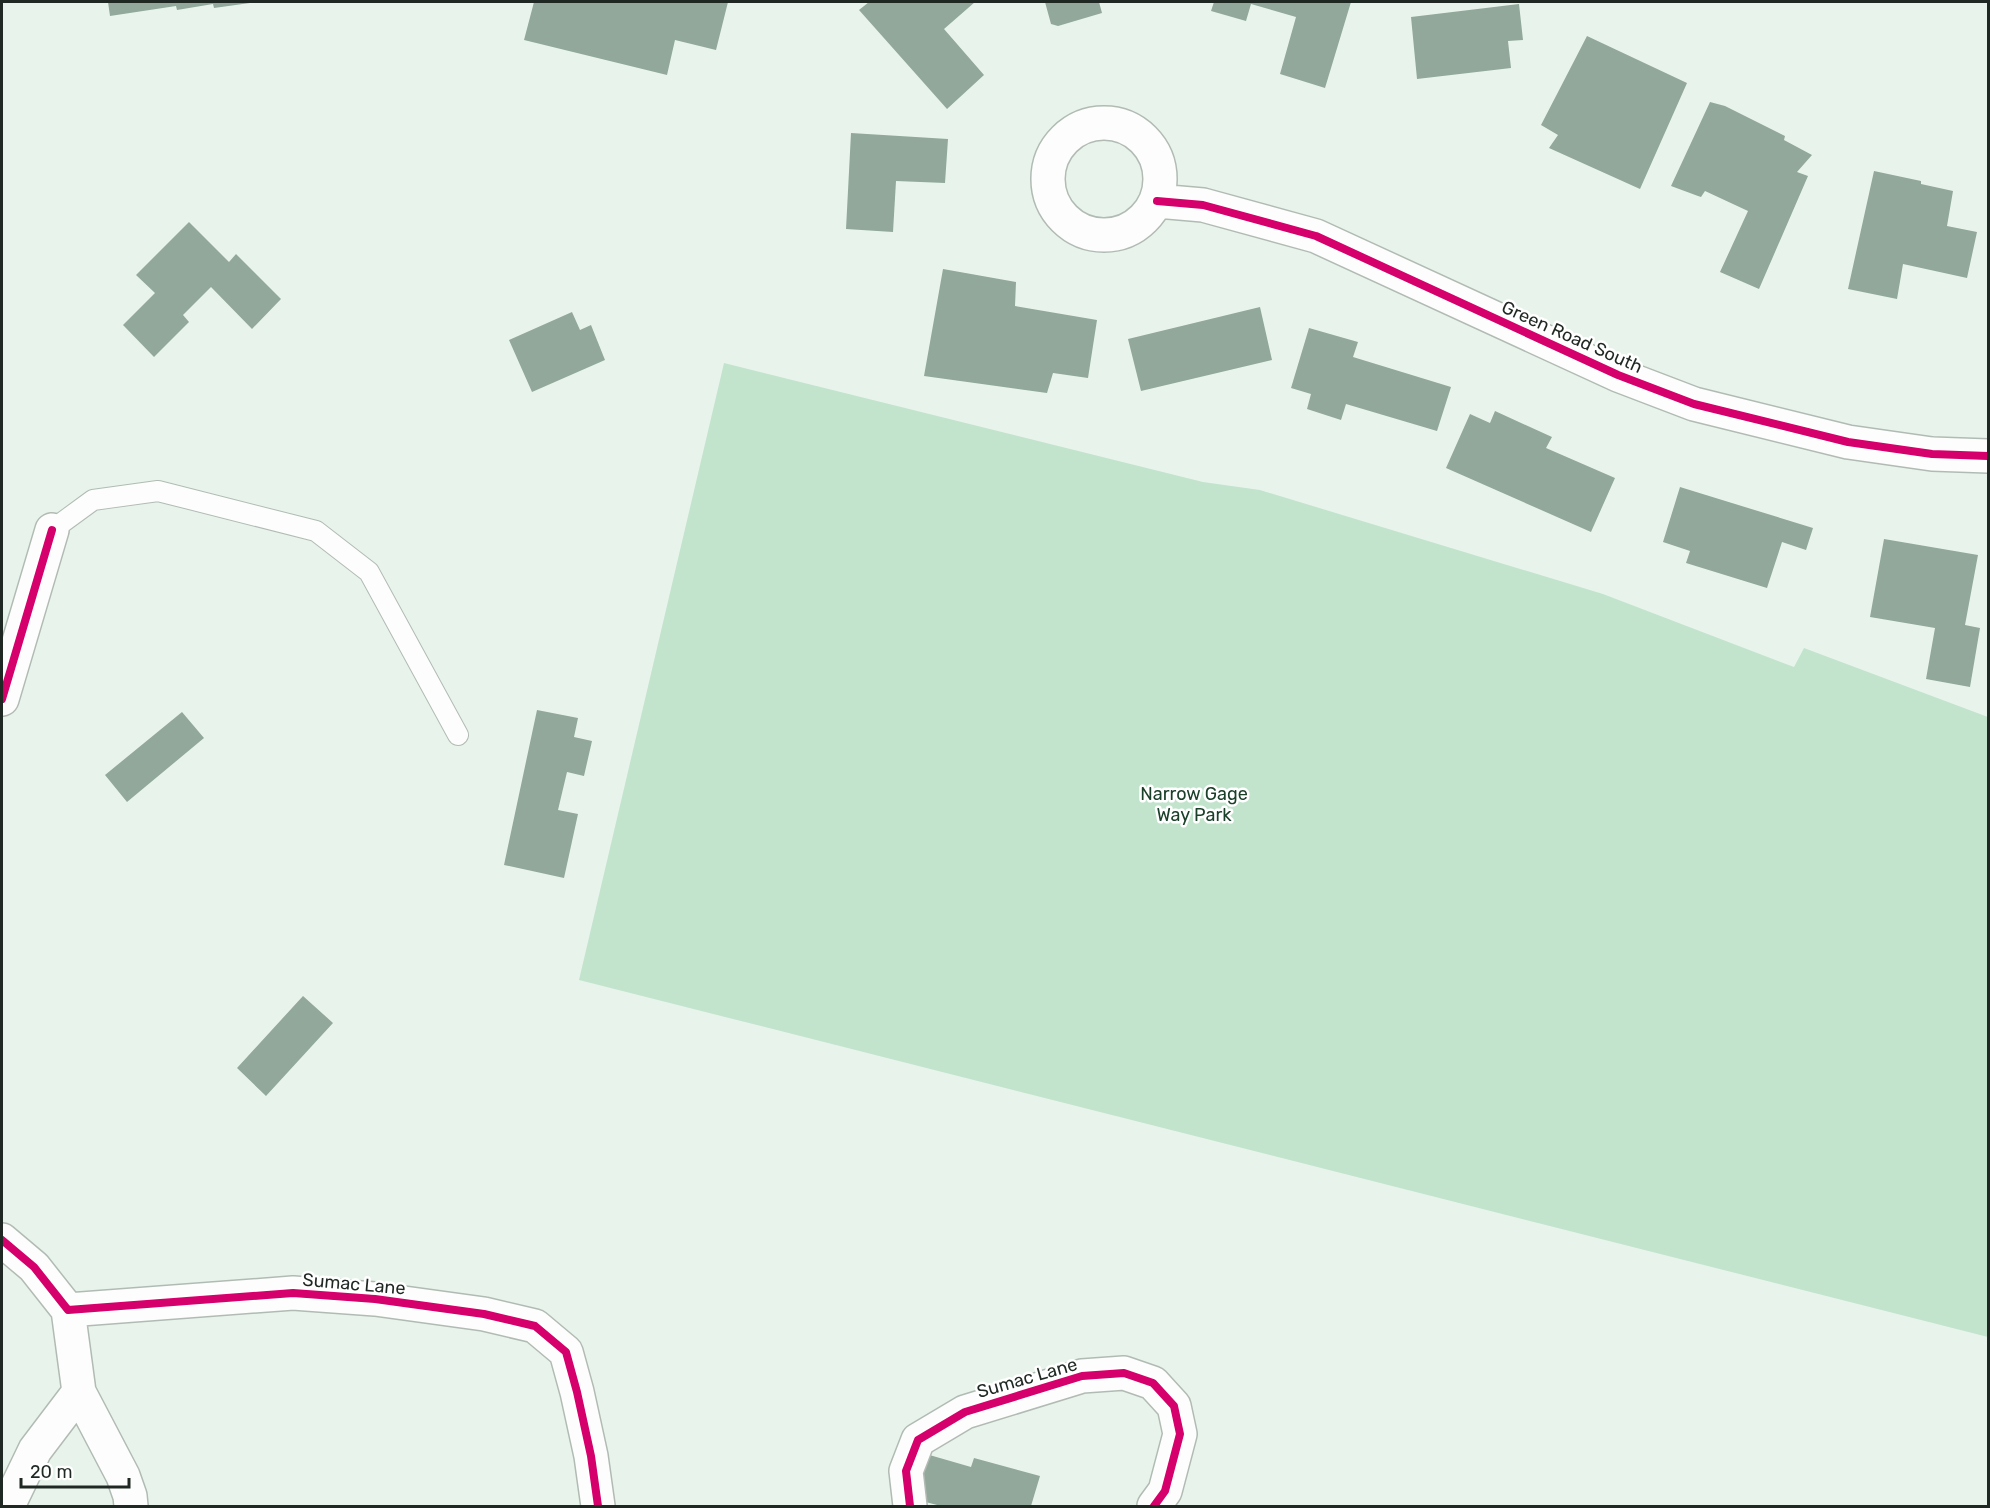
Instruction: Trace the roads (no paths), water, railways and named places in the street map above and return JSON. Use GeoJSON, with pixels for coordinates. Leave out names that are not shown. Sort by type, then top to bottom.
{"type":"FeatureCollection","features":[{"type":"Feature","properties":{"kind":"street","name":"Green Road South"},"geometry":{"type":"LineString","coordinates":[[1157,201],[1203,205],[1316,236],[1618,375],[1694,404],[1848,442],[1932,454],[1989,456]]}},
{"type":"Feature","properties":{"kind":"street"},"geometry":{"type":"LineString","coordinates":[[2,699],[52,530]]}},
{"type":"Feature","properties":{"kind":"street"},"geometry":{"type":"LineString","coordinates":[[2,1240],[34,1267],[68,1310],[79,1392],[123,1476],[131,1506]]}},
{"type":"Feature","properties":{"kind":"street","name":"Sumac Lane"},"geometry":{"type":"LineString","coordinates":[[68,1310],[293,1293],[375,1299],[484,1314],[534,1326],[566,1352],[591,1456],[598,1506]]}},
{"type":"Feature","properties":{"kind":"street","name":"Sumac Lane"},"geometry":{"type":"LineString","coordinates":[[910,1506],[906,1471],[918,1440],[965,1412],[1082,1376],[1124,1373],[1153,1383],[1174,1406],[1180,1434],[1165,1491],[1154,1506]]}},
{"type":"Feature","properties":{"kind":"street"},"geometry":{"type":"LineString","coordinates":[[8,1506],[35,1450],[79,1392]]}},
{"type":"Feature","properties":{"kind":"lane"},"geometry":{"type":"LineString","coordinates":[[52,530],[93,500],[158,491],[316,531],[369,572],[458,735]]}},
{"type":"Feature","properties":{"kind":"park label","name":"Narrow Gage Way Park"},"geometry":{"type":"Point","coordinates":[1194,804]}}]}
